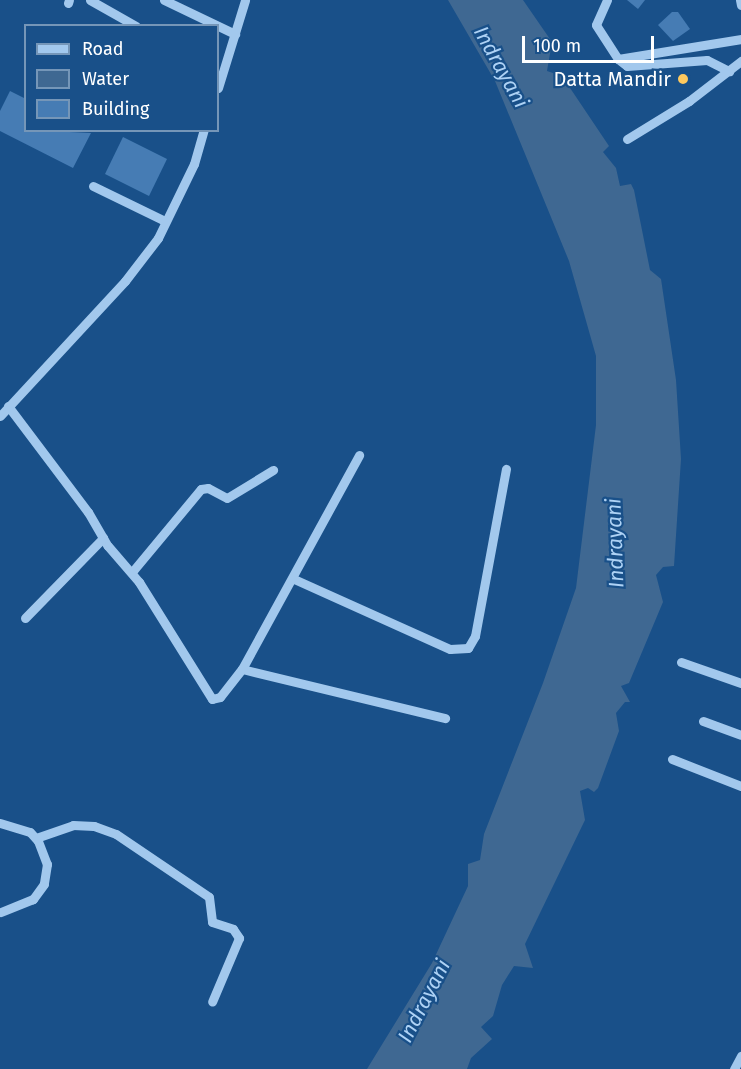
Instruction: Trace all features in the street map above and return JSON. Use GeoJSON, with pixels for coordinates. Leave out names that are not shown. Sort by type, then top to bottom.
{"type":"FeatureCollection","features":[{"type":"Feature","properties":{"kind":"street"},"geometry":{"type":"LineString","coordinates":[[90,0],[132,24]]}},
{"type":"Feature","properties":{"kind":"street"},"geometry":{"type":"LineString","coordinates":[[164,0],[214,24]]}},
{"type":"Feature","properties":{"kind":"street"},"geometry":{"type":"LineString","coordinates":[[219,85],[245,0]]}},
{"type":"Feature","properties":{"kind":"street"},"geometry":{"type":"LineString","coordinates":[[597,0],[602,11]]}},
{"type":"Feature","properties":{"kind":"street"},"geometry":{"type":"LineString","coordinates":[[607,0],[596,25],[618,59],[627,66],[707,60],[729,71]]}},
{"type":"Feature","properties":{"kind":"street"},"geometry":{"type":"LineString","coordinates":[[740,0],[741,5]]}},
{"type":"Feature","properties":{"kind":"street"},"geometry":{"type":"LineString","coordinates":[[219,26],[235,34]]}},
{"type":"Feature","properties":{"kind":"street"},"geometry":{"type":"LineString","coordinates":[[618,59],[741,39]]}},
{"type":"Feature","properties":{"kind":"street"},"geometry":{"type":"LineString","coordinates":[[627,139],[741,61]]}},
{"type":"Feature","properties":{"kind":"street"},"geometry":{"type":"LineString","coordinates":[[0,416],[125,281],[158,238],[194,164],[203,132]]}},
{"type":"Feature","properties":{"kind":"street"},"geometry":{"type":"LineString","coordinates":[[93,186],[165,221]]}},
{"type":"Feature","properties":{"kind":"street"},"geometry":{"type":"LineString","coordinates":[[8,406],[103,538],[132,572],[212,699],[220,697],[242,669],[294,579],[359,455]]}},
{"type":"Feature","properties":{"kind":"street"},"geometry":{"type":"LineString","coordinates":[[294,579],[450,649],[468,648],[475,636],[506,469]]}},
{"type":"Feature","properties":{"kind":"street"},"geometry":{"type":"LineString","coordinates":[[132,572],[201,489],[227,498],[273,470]]}},
{"type":"Feature","properties":{"kind":"street"},"geometry":{"type":"LineString","coordinates":[[25,618],[103,538]]}},
{"type":"Feature","properties":{"kind":"street"},"geometry":{"type":"LineString","coordinates":[[681,662],[741,683]]}},
{"type":"Feature","properties":{"kind":"street"},"geometry":{"type":"LineString","coordinates":[[242,669],[445,718]]}},
{"type":"Feature","properties":{"kind":"street"},"geometry":{"type":"LineString","coordinates":[[703,721],[741,735]]}},
{"type":"Feature","properties":{"kind":"street"},"geometry":{"type":"LineString","coordinates":[[672,759],[741,786]]}},
{"type":"Feature","properties":{"kind":"street"},"geometry":{"type":"LineString","coordinates":[[0,822],[30,832],[36,838],[47,864],[44,884],[33,899],[0,912]]}},
{"type":"Feature","properties":{"kind":"street"},"geometry":{"type":"LineString","coordinates":[[36,838],[72,825],[94,826],[116,834],[209,897],[212,922],[233,929],[239,938],[212,1002]]}},
{"type":"Feature","properties":{"kind":"street"},"geometry":{"type":"LineString","coordinates":[[734,1069],[741,1056]]}},
{"type":"Feature","properties":{"kind":"water","name":"Indrayani"},"geometry":{"type":"Polygon","coordinates":[[[448,0],[523,0],[552,42],[547,71],[562,76],[609,146],[603,152],[616,168],[620,186],[631,184],[634,190],[650,270],[661,279],[676,380],[681,459],[674,566],[663,567],[656,575],[663,602],[629,683],[621,686],[630,702],[625,702],[616,713],[619,731],[598,788],[594,792],[588,788],[580,791],[585,820],[525,944],[533,968],[514,966],[502,985],[493,1016],[481,1027],[492,1039],[471,1058],[467,1069],[367,1069],[432,963],[468,886],[468,864],[480,860],[484,834],[543,683],[576,588],[596,425],[596,356],[569,261],[495,81],[448,0]]]}},
{"type":"Feature","properties":{"kind":"building"},"geometry":{"type":"Polygon","coordinates":[[[627,0],[645,0],[638,9],[627,0]]]}},
{"type":"Feature","properties":{"kind":"building"},"geometry":{"type":"Polygon","coordinates":[[[672,12],[678,12],[690,29],[673,41],[658,25],[672,12]]]}},
{"type":"Feature","properties":{"kind":"building"},"geometry":{"type":"Polygon","coordinates":[[[10,91],[24,98],[24,132],[91,133],[73,168],[0,131],[0,111],[10,91]]]}},
{"type":"Feature","properties":{"kind":"building"},"geometry":{"type":"Polygon","coordinates":[[[123,137],[167,159],[149,196],[105,174],[123,137]]]}},
{"type":"Feature","properties":{"kind":"place","name":"Datta Mandir"},"geometry":{"type":"Point","coordinates":[683,79]}}]}
